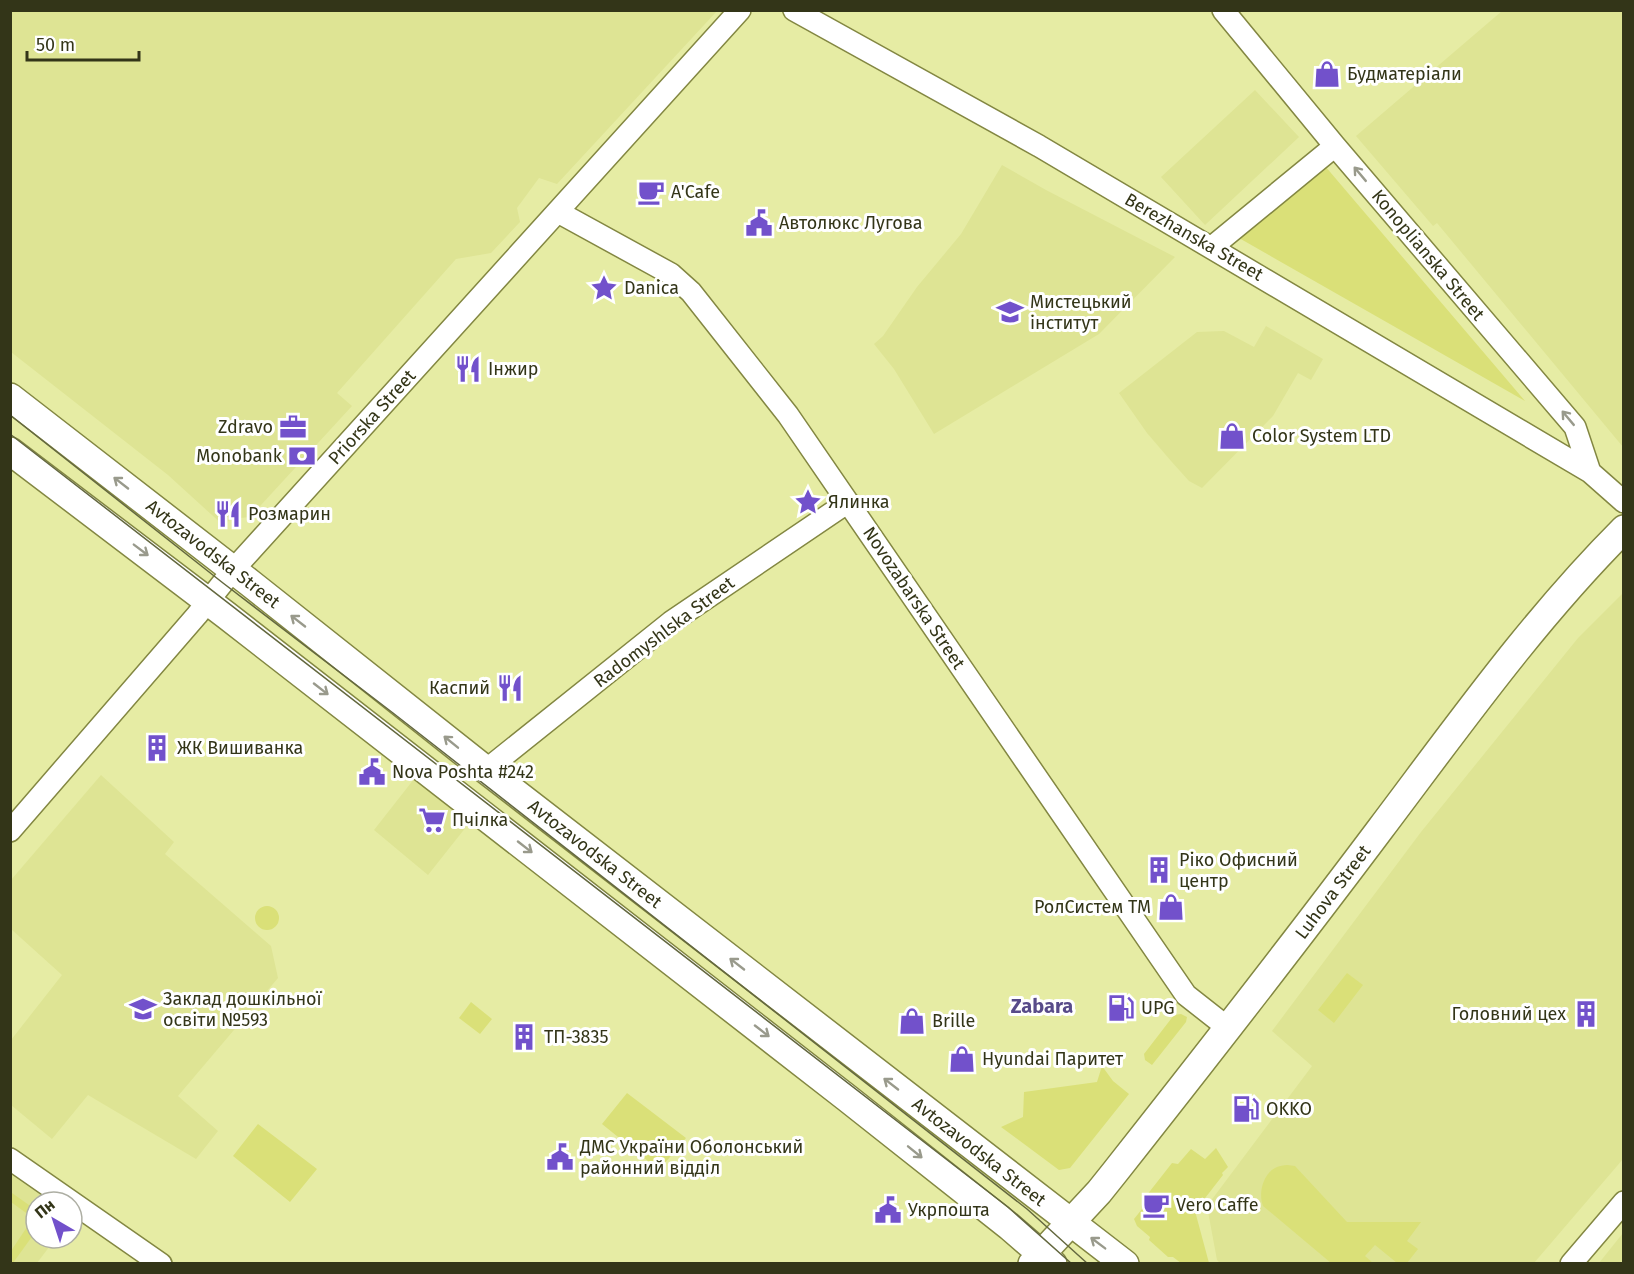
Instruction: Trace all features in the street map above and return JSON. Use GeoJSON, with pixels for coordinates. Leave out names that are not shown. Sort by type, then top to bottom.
{"type":"FeatureCollection","features":[{"type":"Feature","properties":{"kind":"main road","name":"Avtozavodska Street"},"geometry":{"type":"LineString","coordinates":[[10,397],[486,770],[1125,1263]]}},
{"type":"Feature","properties":{"kind":"main road","name":"Avtozavodska Street"},"geometry":{"type":"LineString","coordinates":[[10,450],[848,1098],[1042,1260]]}},
{"type":"Feature","properties":{"kind":"main road","name":"Luhova Street"},"geometry":{"type":"LineString","coordinates":[[1042,1260],[1071,1222],[1115,1172],[1323,906],[1514,653],[1576,579],[1623,529]]}},
{"type":"Feature","properties":{"kind":"street","name":"Priorska Street"},"geometry":{"type":"LineString","coordinates":[[10,831],[209,602],[233,570],[740,10]]}},
{"type":"Feature","properties":{"kind":"street","name":"Berezhanska Street"},"geometry":{"type":"LineString","coordinates":[[794,10],[1039,146],[1590,472]]}},
{"type":"Feature","properties":{"kind":"street","name":"Konoplianska Street"},"geometry":{"type":"LineString","coordinates":[[1223,10],[1335,146],[1575,427],[1590,472],[1623,502]]}},
{"type":"Feature","properties":{"kind":"street"},"geometry":{"type":"LineString","coordinates":[[1212,247],[1335,146]]}},
{"type":"Feature","properties":{"kind":"street","name":"Novozabarska Street"},"geometry":{"type":"LineString","coordinates":[[558,212],[672,274],[691,292],[788,415],[1186,995],[1228,1028]]}},
{"type":"Feature","properties":{"kind":"street","name":"Radomyshlska Street"},"geometry":{"type":"LineString","coordinates":[[486,770],[671,622],[848,502]]}},
{"type":"Feature","properties":{"kind":"street"},"geometry":{"type":"LineString","coordinates":[[10,1159],[161,1263]]}},
{"type":"Feature","properties":{"kind":"street"},"geometry":{"type":"LineString","coordinates":[[1570,1263],[1623,1202]]}},
{"type":"Feature","properties":{"kind":"shaded area"},"geometry":{"type":"Polygon","coordinates":[[[10,11],[717,11],[557,184],[539,178],[517,208],[520,222],[491,253],[456,259],[337,393],[352,406],[250,517],[230,519],[224,526],[168,475],[11,352],[10,11]]]}},
{"type":"Feature","properties":{"kind":"shaded area"},"geometry":{"type":"Polygon","coordinates":[[[1502,11],[1623,11],[1623,447],[1437,223],[1433,226],[1356,136],[1502,11]]]}},
{"type":"Feature","properties":{"kind":"shaded area"},"geometry":{"type":"Polygon","coordinates":[[[1255,90],[1299,137],[1205,225],[1161,177],[1255,90]]]}},
{"type":"Feature","properties":{"kind":"shaded area","name":"Мистецький інститут"},"geometry":{"type":"Polygon","coordinates":[[[1002,165],[1175,257],[1099,334],[934,434],[894,369],[874,344],[883,336],[917,287],[961,234],[1002,165]]]}},
{"type":"Feature","properties":{"kind":"shaded area"},"geometry":{"type":"Polygon","coordinates":[[[1325,166],[1525,401],[1239,238],[1325,166]]]}},
{"type":"Feature","properties":{"kind":"shaded area","name":"Color System LTD"},"geometry":{"type":"Polygon","coordinates":[[[1266,326],[1323,359],[1311,380],[1298,373],[1273,416],[1202,488],[1189,481],[1171,461],[1147,433],[1119,393],[1197,332],[1224,331],[1254,347],[1266,326]]]}},
{"type":"Feature","properties":{"kind":"shaded area"},"geometry":{"type":"Polygon","coordinates":[[[1623,593],[1623,1159],[1534,1263],[1220,1263],[1217,1260],[1207,1206],[1312,1066],[1272,1031],[1421,832],[1578,638],[1623,593]]]}},
{"type":"Feature","properties":{"kind":"shaded area","name":"Заклад дошкільної освіти №593"},"geometry":{"type":"Polygon","coordinates":[[[101,775],[174,842],[165,854],[271,946],[278,978],[178,1096],[218,1131],[196,1159],[88,1095],[52,1139],[11,1105],[11,1040],[62,975],[11,929],[11,880],[101,775]]]}},
{"type":"Feature","properties":{"kind":"shaded area"},"geometry":{"type":"Polygon","coordinates":[[[414,779],[470,822],[428,875],[374,830],[414,779]]]}},
{"type":"Feature","properties":{"kind":"shaded area"},"geometry":{"type":"Polygon","coordinates":[[[267,906],[276,909],[279,918],[276,927],[267,930],[258,927],[255,918],[258,909],[267,906]]]}},
{"type":"Feature","properties":{"kind":"shaded area"},"geometry":{"type":"Polygon","coordinates":[[[1347,973],[1363,985],[1334,1023],[1318,1010],[1347,973]]]}},
{"type":"Feature","properties":{"kind":"shaded area"},"geometry":{"type":"Polygon","coordinates":[[[471,1002],[492,1019],[480,1034],[459,1018],[471,1002]]]}},
{"type":"Feature","properties":{"kind":"shaded area"},"geometry":{"type":"Polygon","coordinates":[[[1181,1014],[1187,1017],[1186,1022],[1152,1065],[1145,1060],[1144,1054],[1174,1015],[1181,1014]]]}},
{"type":"Feature","properties":{"kind":"shaded area"},"geometry":{"type":"Polygon","coordinates":[[[1102,1066],[1113,1081],[1129,1094],[1070,1168],[1059,1170],[1001,1127],[1023,1117],[1024,1092],[1097,1082],[1102,1066]]]}},
{"type":"Feature","properties":{"kind":"shaded area"},"geometry":{"type":"Polygon","coordinates":[[[627,1093],[686,1138],[659,1170],[602,1124],[627,1093]]]}},
{"type":"Feature","properties":{"kind":"shaded area"},"geometry":{"type":"Polygon","coordinates":[[[258,1124],[317,1169],[290,1202],[233,1156],[258,1124]]]}},
{"type":"Feature","properties":{"kind":"shaded area"},"geometry":{"type":"Polygon","coordinates":[[[1216,1148],[1228,1167],[1195,1211],[1209,1263],[1181,1263],[1173,1257],[1168,1257],[1149,1240],[1150,1237],[1137,1226],[1134,1219],[1146,1204],[1143,1200],[1172,1163],[1178,1164],[1191,1149],[1205,1159],[1216,1148]]]}},
{"type":"Feature","properties":{"kind":"shaded area"},"geometry":{"type":"Polygon","coordinates":[[[1287,1165],[1295,1166],[1347,1222],[1421,1222],[1407,1241],[1418,1249],[1407,1263],[1397,1263],[1375,1245],[1365,1256],[1373,1263],[1331,1263],[1263,1206],[1261,1195],[1265,1179],[1272,1170],[1287,1165]]]}},
{"type":"Feature","properties":{"kind":"shaded area"},"geometry":{"type":"Polygon","coordinates":[[[10,1174],[33,1190],[24,1190],[24,1250],[47,1250],[37,1263],[11,1263],[10,1174]]]}},
{"type":"Feature","properties":{"kind":"shaded area"},"geometry":{"type":"Polygon","coordinates":[[[12,1193],[24,1202],[24,1211],[11,1202],[12,1193]]]}},
{"type":"Feature","properties":{"kind":"shaded area"},"geometry":{"type":"Polygon","coordinates":[[[24,1232],[24,1248],[11,1264],[11,1251],[24,1232]]]}},
{"type":"Feature","properties":{"kind":"shaded area"},"geometry":{"type":"Polygon","coordinates":[[[1623,1233],[1623,1263],[1599,1263],[1623,1233]]]}},
{"type":"Feature","properties":{"kind":"tram line"},"geometry":{"type":"LineString","coordinates":[[10,415],[1027,1209],[1088,1264]]}},
{"type":"Feature","properties":{"kind":"tram line"},"geometry":{"type":"LineString","coordinates":[[10,434],[1008,1207],[1072,1264]]}},
{"type":"Feature","properties":{"kind":"place","name":"Будматеріали"},"geometry":{"type":"Point","coordinates":[1327,74]}},
{"type":"Feature","properties":{"kind":"place","name":"A'Cafe"},"geometry":{"type":"Point","coordinates":[651,192]}},
{"type":"Feature","properties":{"kind":"place","name":"Автолюкс Лугова"},"geometry":{"type":"Point","coordinates":[759,223]}},
{"type":"Feature","properties":{"kind":"place","name":"Danica"},"geometry":{"type":"Point","coordinates":[604,288]}},
{"type":"Feature","properties":{"kind":"place","name":"Мистецький інститут"},"geometry":{"type":"Point","coordinates":[1010,312]}},
{"type":"Feature","properties":{"kind":"place","name":"Інжир"},"geometry":{"type":"Point","coordinates":[468,369]}},
{"type":"Feature","properties":{"kind":"place","name":"Zdravo"},"geometry":{"type":"Point","coordinates":[293,427]}},
{"type":"Feature","properties":{"kind":"place","name":"Color System LTD"},"geometry":{"type":"Point","coordinates":[1232,436]}},
{"type":"Feature","properties":{"kind":"place","name":"Monobank"},"geometry":{"type":"Point","coordinates":[302,456]}},
{"type":"Feature","properties":{"kind":"place","name":"Ялинка"},"geometry":{"type":"Point","coordinates":[808,502]}},
{"type":"Feature","properties":{"kind":"place","name":"Розмарин"},"geometry":{"type":"Point","coordinates":[228,514]}},
{"type":"Feature","properties":{"kind":"place","name":"Каспий"},"geometry":{"type":"Point","coordinates":[510,688]}},
{"type":"Feature","properties":{"kind":"place","name":"ЖК Вишиванка"},"geometry":{"type":"Point","coordinates":[157,748]}},
{"type":"Feature","properties":{"kind":"place","name":"Nova Poshta #242"},"geometry":{"type":"Point","coordinates":[372,772]}},
{"type":"Feature","properties":{"kind":"place","name":"Пчілка"},"geometry":{"type":"Point","coordinates":[432,820]}},
{"type":"Feature","properties":{"kind":"place","name":"Ріко Офисний центр"},"geometry":{"type":"Point","coordinates":[1159,870]}},
{"type":"Feature","properties":{"kind":"place","name":"РолСистем ТМ"},"geometry":{"type":"Point","coordinates":[1171,907]}},
{"type":"Feature","properties":{"kind":"place","name":"UPG"},"geometry":{"type":"Point","coordinates":[1121,1008]}},
{"type":"Feature","properties":{"kind":"place","name":"Заклад дошкільної освіти №593"},"geometry":{"type":"Point","coordinates":[143,1009]}},
{"type":"Feature","properties":{"kind":"place","name":"Головний цех"},"geometry":{"type":"Point","coordinates":[1586,1014]}},
{"type":"Feature","properties":{"kind":"place","name":"Brille"},"geometry":{"type":"Point","coordinates":[912,1021]}},
{"type":"Feature","properties":{"kind":"place","name":"ТП-3835"},"geometry":{"type":"Point","coordinates":[524,1037]}},
{"type":"Feature","properties":{"kind":"place","name":"Hyundai Паритет"},"geometry":{"type":"Point","coordinates":[962,1059]}},
{"type":"Feature","properties":{"kind":"place","name":"OKKO"},"geometry":{"type":"Point","coordinates":[1246,1109]}},
{"type":"Feature","properties":{"kind":"place","name":"ДМС України Оболонський районний відділ"},"geometry":{"type":"Point","coordinates":[560,1157]}},
{"type":"Feature","properties":{"kind":"place","name":"Vero Caffe"},"geometry":{"type":"Point","coordinates":[1156,1205]}},
{"type":"Feature","properties":{"kind":"place","name":"Укрпошта"},"geometry":{"type":"Point","coordinates":[888,1210]}},
{"type":"Feature","properties":{"kind":"district","name":"Zabara"},"geometry":{"type":"Point","coordinates":[1042,1006]}}]}
